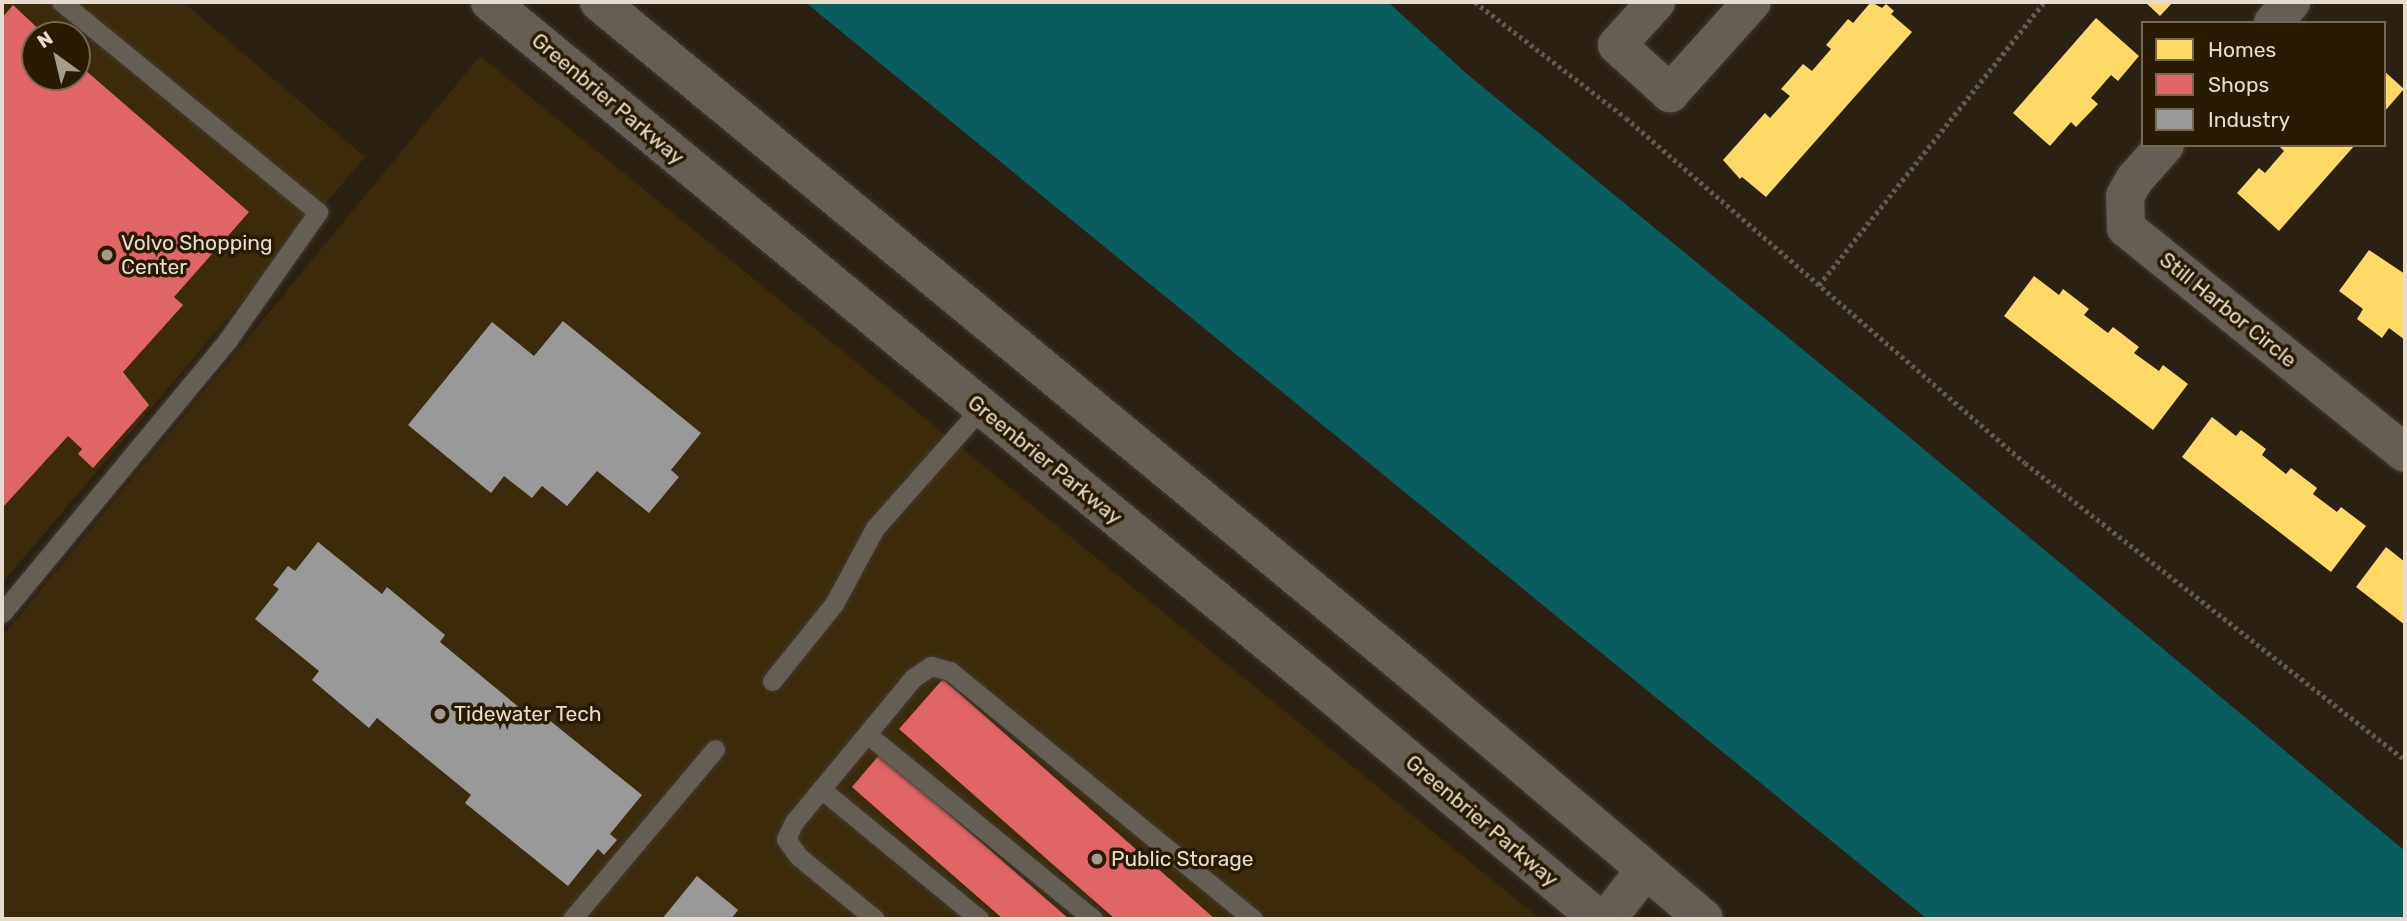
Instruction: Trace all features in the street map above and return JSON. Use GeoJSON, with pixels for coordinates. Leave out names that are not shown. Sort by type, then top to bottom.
{"type":"FeatureCollection","features":[{"type":"Feature","properties":{"kind":"main road","name":"Greenbrier Parkway"},"geometry":{"type":"LineString","coordinates":[[490,2],[1315,681],[1599,919]]}},
{"type":"Feature","properties":{"kind":"main road"},"geometry":{"type":"LineString","coordinates":[[599,2],[1412,672],[1704,919]]}},
{"type":"Feature","properties":{"kind":"main road"},"geometry":{"type":"LineString","coordinates":[[1656,2],[1618,45],[1670,93],[1752,2]]}},
{"type":"Feature","properties":{"kind":"main road"},"geometry":{"type":"LineString","coordinates":[[2275,21],[2291,2]]}},
{"type":"Feature","properties":{"kind":"main road","name":"Still Harbor Circle"},"geometry":{"type":"LineString","coordinates":[[2163,147],[2134,180],[2125,196],[2126,229],[2405,453]]}},
{"type":"Feature","properties":{"kind":"main road"},"geometry":{"type":"LineString","coordinates":[[1607,919],[1645,870]]}},
{"type":"Feature","properties":{"kind":"lane"},"geometry":{"type":"LineString","coordinates":[[2,613],[227,341],[318,212],[61,2]]}},
{"type":"Feature","properties":{"kind":"lane"},"geometry":{"type":"LineString","coordinates":[[772,681],[834,604],[875,528],[981,408]]}},
{"type":"Feature","properties":{"kind":"lane"},"geometry":{"type":"LineString","coordinates":[[875,919],[798,856],[786,839],[794,822],[867,734],[922,671],[931,666],[950,670],[1253,919]]}},
{"type":"Feature","properties":{"kind":"lane"},"geometry":{"type":"LineString","coordinates":[[867,734],[1093,919]]}},
{"type":"Feature","properties":{"kind":"lane"},"geometry":{"type":"LineString","coordinates":[[572,919],[715,749]]}},
{"type":"Feature","properties":{"kind":"lane"},"geometry":{"type":"LineString","coordinates":[[821,789],[979,919]]}},
{"type":"Feature","properties":{"kind":"path"},"geometry":{"type":"LineString","coordinates":[[1475,2],[1626,118],[2025,463],[2405,760]]}},
{"type":"Feature","properties":{"kind":"path"},"geometry":{"type":"LineString","coordinates":[[1819,285],[2044,2]]}},
{"type":"Feature","properties":{"kind":"shaded area"},"geometry":{"type":"Polygon","coordinates":[[[2,2],[183,2],[365,157],[2,583],[2,2]]]}},
{"type":"Feature","properties":{"kind":"shaded area"},"geometry":{"type":"Polygon","coordinates":[[[480,56],[1540,919],[2,919],[2,637],[480,56]]]}},
{"type":"Feature","properties":{"kind":"water"},"geometry":{"type":"Polygon","coordinates":[[[805,2],[1388,2],[1467,74],[1902,431],[2405,851],[2405,919],[1927,919],[805,2]]]}},
{"type":"Feature","properties":{"kind":"building: Homes"},"geometry":{"type":"Polygon","coordinates":[[[1871,2],[1882,8],[1886,4],[1894,11],[1891,14],[1912,32],[1766,197],[1742,177],[1740,179],[1723,160],[1765,113],[1770,118],[1790,96],[1781,89],[1803,64],[1812,71],[1831,49],[1826,45],[1848,19],[1853,23],[1871,2]]]}},
{"type":"Feature","properties":{"kind":"building: Homes"},"geometry":{"type":"Polygon","coordinates":[[[2145,2],[2173,2],[2160,16],[2145,2]]]}},
{"type":"Feature","properties":{"kind":"building: Homes"},"geometry":{"type":"Polygon","coordinates":[[[2096,18],[2139,56],[2118,81],[2111,75],[2091,98],[2098,104],[2076,127],[2071,122],[2050,146],[2013,113],[2096,18]]]}},
{"type":"Feature","properties":{"kind":"building: Homes"},"geometry":{"type":"Polygon","coordinates":[[[2386,73],[2404,89],[2386,110],[2386,73]]]}},
{"type":"Feature","properties":{"kind":"building: Homes"},"geometry":{"type":"Polygon","coordinates":[[[2280,147],[2353,147],[2279,231],[2237,193],[2259,168],[2265,173],[2284,151],[2280,147]]]}},
{"type":"Feature","properties":{"kind":"building: Homes"},"geometry":{"type":"Polygon","coordinates":[[[2369,250],[2405,274],[2405,340],[2389,328],[2382,338],[2357,319],[2363,309],[2339,291],[2369,250]]]}},
{"type":"Feature","properties":{"kind":"building: Homes"},"geometry":{"type":"Polygon","coordinates":[[[2034,276],[2059,295],[2063,289],[2089,309],[2084,315],[2108,333],[2113,327],[2139,347],[2134,353],[2159,371],[2163,365],[2188,384],[2153,430],[2004,316],[2034,276]]]}},
{"type":"Feature","properties":{"kind":"building: Homes"},"geometry":{"type":"Polygon","coordinates":[[[2212,417],[2236,436],[2241,430],[2266,449],[2262,455],[2286,474],[2291,468],[2317,488],[2313,494],[2337,512],[2341,507],[2366,526],[2331,572],[2182,457],[2212,417]]]}},
{"type":"Feature","properties":{"kind":"building: Homes"},"geometry":{"type":"Polygon","coordinates":[[[2386,547],[2405,562],[2405,625],[2356,587],[2386,547]]]}},
{"type":"Feature","properties":{"kind":"building: Shops","name":"Volvo Shopping Center"},"geometry":{"type":"Polygon","coordinates":[[[13,5],[30,21],[21,21],[21,91],[91,91],[91,75],[249,212],[174,297],[183,305],[123,372],[149,405],[93,468],[78,454],[82,449],[68,436],[4,506],[2,18],[13,5]]]}},
{"type":"Feature","properties":{"kind":"building: Shops"},"geometry":{"type":"Polygon","coordinates":[[[943,679],[1215,919],[1115,919],[899,729],[943,679]]]}},
{"type":"Feature","properties":{"kind":"building: Shops"},"geometry":{"type":"Polygon","coordinates":[[[880,754],[1069,919],[1003,919],[852,787],[880,754]]]}},
{"type":"Feature","properties":{"kind":"building: Industry"},"geometry":{"type":"Polygon","coordinates":[[[563,321],[701,433],[671,470],[679,477],[649,513],[597,471],[567,506],[542,486],[532,498],[504,476],[491,493],[408,425],[492,322],[534,356],[563,321]]]}},
{"type":"Feature","properties":{"kind":"building: Industry","name":"Tidewater Tech"},"geometry":{"type":"Polygon","coordinates":[[[318,542],[382,594],[387,587],[445,635],[440,642],[532,718],[538,711],[642,795],[610,834],[617,840],[604,855],[598,849],[568,886],[465,803],[471,795],[377,718],[369,728],[312,680],[319,671],[255,619],[279,589],[273,585],[288,566],[295,571],[318,542]]]}},
{"type":"Feature","properties":{"kind":"building: Industry"},"geometry":{"type":"Polygon","coordinates":[[[697,876],[738,910],[731,919],[662,919],[697,876]]]}},
{"type":"Feature","properties":{"kind":"place","name":"Volvo Shopping Center"},"geometry":{"type":"Point","coordinates":[107,255]}},
{"type":"Feature","properties":{"kind":"place","name":"Tidewater Tech"},"geometry":{"type":"Point","coordinates":[440,714]}},
{"type":"Feature","properties":{"kind":"place","name":"Public Storage"},"geometry":{"type":"Point","coordinates":[1097,859]}}]}
